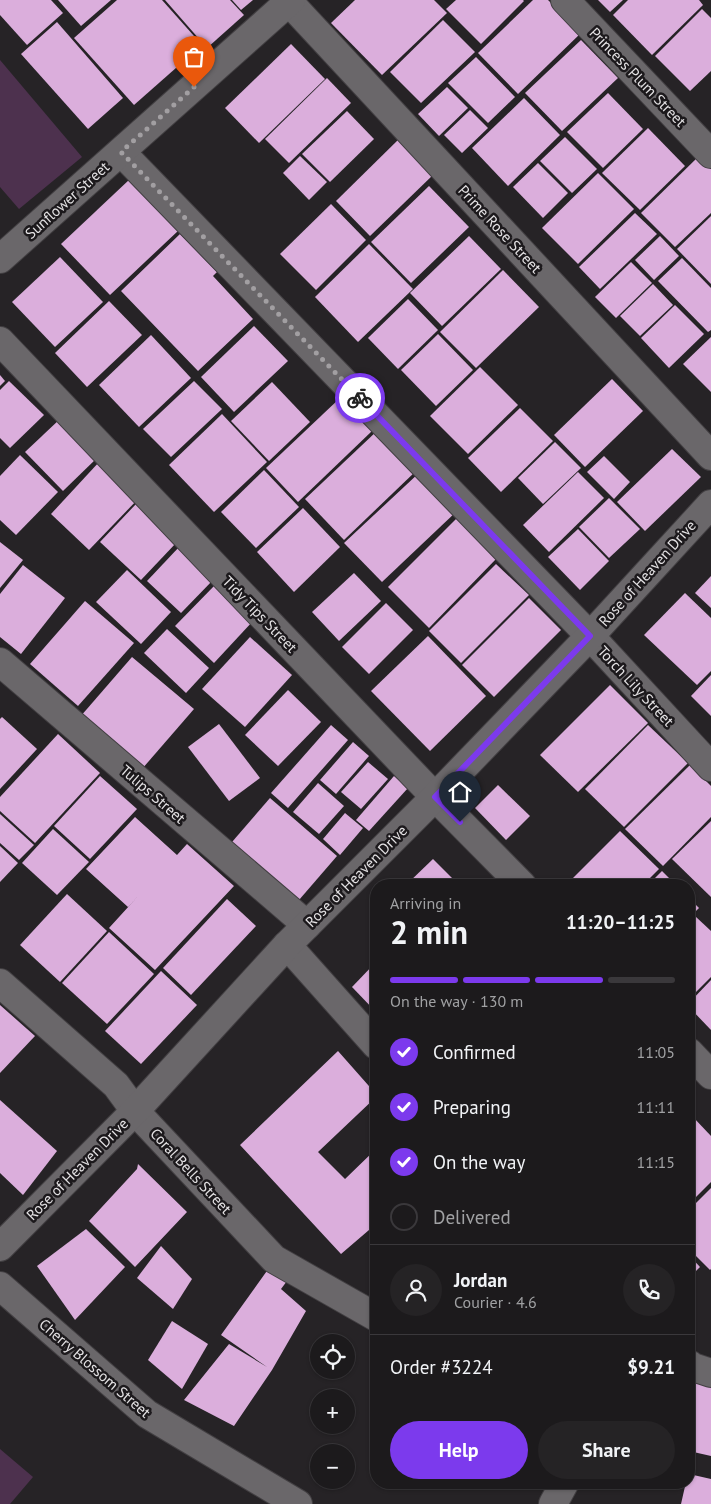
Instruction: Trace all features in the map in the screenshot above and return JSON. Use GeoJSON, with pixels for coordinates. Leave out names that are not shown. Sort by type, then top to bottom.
{"type":"FeatureCollection","features":[{"type":"Feature","properties":{"kind":"street","name":"Princess Plum Street"},"geometry":{"type":"LineString","coordinates":[[565,0],[711,154]]}},
{"type":"Feature","properties":{"kind":"street","name":"Sunflower Street"},"geometry":{"type":"LineString","coordinates":[[0,259],[290,1]]}},
{"type":"Feature","properties":{"kind":"street","name":"Prime Rose Street"},"geometry":{"type":"LineString","coordinates":[[290,1],[711,456]]}},
{"type":"Feature","properties":{"kind":"street","name":"Torch Lily Street"},"geometry":{"type":"LineString","coordinates":[[121,152],[590,636],[711,768]]}},
{"type":"Feature","properties":{"kind":"street","name":"Tidy Tips Street"},"geometry":{"type":"LineString","coordinates":[[0,341],[435,797],[516,879]]}},
{"type":"Feature","properties":{"kind":"street","name":"Rose of Heaven Drive"},"geometry":{"type":"LineString","coordinates":[[0,1246],[135,1111],[287,945],[435,797],[590,636],[711,504]]}},
{"type":"Feature","properties":{"kind":"street","name":"Tulips Street"},"geometry":{"type":"LineString","coordinates":[[0,662],[307,926]]}},
{"type":"Feature","properties":{"kind":"street"},"geometry":{"type":"LineString","coordinates":[[287,945],[370,1039]]}},
{"type":"Feature","properties":{"kind":"street","name":"Coral Bells Street"},"geometry":{"type":"LineString","coordinates":[[0,982],[116,1085],[135,1111],[274,1259],[370,1314]]}},
{"type":"Feature","properties":{"kind":"street"},"geometry":{"type":"LineString","coordinates":[[695,1058],[711,1075]]}},
{"type":"Feature","properties":{"kind":"street","name":"Cherry Blossom Street"},"geometry":{"type":"LineString","coordinates":[[0,1286],[147,1414],[298,1504]]}},
{"type":"Feature","properties":{"kind":"street"},"geometry":{"type":"LineString","coordinates":[[695,1369],[711,1373]]}},
{"type":"Feature","properties":{"kind":"street"},"geometry":{"type":"LineString","coordinates":[[553,1504],[561,1489]]}},
{"type":"Feature","properties":{"kind":"shaded area"},"geometry":{"type":"Polygon","coordinates":[[[0,60],[82,157],[19,209],[0,187],[0,60]]]}},
{"type":"Feature","properties":{"kind":"shaded area"},"geometry":{"type":"Polygon","coordinates":[[[0,1449],[33,1477],[10,1504],[0,1504],[0,1449]]]}},
{"type":"Feature","properties":{"kind":"building"},"geometry":{"type":"Polygon","coordinates":[[[0,0],[51,0],[63,13],[27,45],[0,15],[0,0]]]}},
{"type":"Feature","properties":{"kind":"building"},"geometry":{"type":"Polygon","coordinates":[[[58,0],[111,0],[81,26],[58,0]]]}},
{"type":"Feature","properties":{"kind":"building"},"geometry":{"type":"Polygon","coordinates":[[[117,0],[162,0],[202,45],[134,105],[74,38],[117,0]]]}},
{"type":"Feature","properties":{"kind":"building"},"geometry":{"type":"Polygon","coordinates":[[[165,0],[230,0],[244,15],[207,48],[165,0]]]}},
{"type":"Feature","properties":{"kind":"building"},"geometry":{"type":"Polygon","coordinates":[[[232,0],[253,0],[241,10],[232,0]]]}},
{"type":"Feature","properties":{"kind":"building"},"geometry":{"type":"Polygon","coordinates":[[[355,0],[434,0],[447,13],[382,75],[331,23],[355,0]]]}},
{"type":"Feature","properties":{"kind":"building"},"geometry":{"type":"Polygon","coordinates":[[[456,0],[524,1],[481,44],[446,9],[456,0]]]}},
{"type":"Feature","properties":{"kind":"building"},"geometry":{"type":"Polygon","coordinates":[[[533,0],[548,0],[581,33],[518,94],[478,53],[533,0]]]}},
{"type":"Feature","properties":{"kind":"building"},"geometry":{"type":"Polygon","coordinates":[[[598,0],[623,0],[610,12],[598,0]]]}},
{"type":"Feature","properties":{"kind":"building"},"geometry":{"type":"Polygon","coordinates":[[[628,0],[699,0],[703,5],[652,55],[613,15],[628,0]]]}},
{"type":"Feature","properties":{"kind":"building"},"geometry":{"type":"Polygon","coordinates":[[[702,9],[711,18],[711,71],[690,91],[655,56],[702,9]]]}},
{"type":"Feature","properties":{"kind":"building"},"geometry":{"type":"Polygon","coordinates":[[[443,20],[475,52],[421,103],[390,72],[443,20]]]}},
{"type":"Feature","properties":{"kind":"building"},"geometry":{"type":"Polygon","coordinates":[[[57,22],[123,98],[88,129],[21,54],[57,22]]]}},
{"type":"Feature","properties":{"kind":"building"},"geometry":{"type":"Polygon","coordinates":[[[581,40],[618,78],[562,131],[525,93],[581,40]]]}},
{"type":"Feature","properties":{"kind":"building"},"geometry":{"type":"Polygon","coordinates":[[[291,44],[325,79],[259,143],[225,108],[291,44]]]}},
{"type":"Feature","properties":{"kind":"building"},"geometry":{"type":"Polygon","coordinates":[[[476,57],[515,97],[488,123],[448,83],[476,57]]]}},
{"type":"Feature","properties":{"kind":"building"},"geometry":{"type":"Polygon","coordinates":[[[327,78],[351,103],[289,163],[265,139],[327,78]]]}},
{"type":"Feature","properties":{"kind":"building"},"geometry":{"type":"Polygon","coordinates":[[[447,87],[468,108],[439,136],[418,114],[447,87]]]}},
{"type":"Feature","properties":{"kind":"building"},"geometry":{"type":"Polygon","coordinates":[[[608,93],[643,129],[603,168],[567,132],[608,93]]]}},
{"type":"Feature","properties":{"kind":"building"},"geometry":{"type":"Polygon","coordinates":[[[524,98],[560,135],[508,186],[472,148],[524,98]]]}},
{"type":"Feature","properties":{"kind":"building"},"geometry":{"type":"Polygon","coordinates":[[[470,110],[488,128],[462,153],[444,135],[470,110]]]}},
{"type":"Feature","properties":{"kind":"building"},"geometry":{"type":"Polygon","coordinates":[[[347,111],[374,139],[330,182],[302,154],[347,111]]]}},
{"type":"Feature","properties":{"kind":"building"},"geometry":{"type":"Polygon","coordinates":[[[648,128],[685,166],[640,210],[602,173],[648,128]]]}},
{"type":"Feature","properties":{"kind":"building"},"geometry":{"type":"Polygon","coordinates":[[[565,137],[597,169],[572,193],[540,161],[565,137]]]}},
{"type":"Feature","properties":{"kind":"building"},"geometry":{"type":"Polygon","coordinates":[[[400,138],[434,174],[370,236],[336,201],[400,138]]]}},
{"type":"Feature","properties":{"kind":"building"},"geometry":{"type":"Polygon","coordinates":[[[700,155],[711,166],[711,213],[675,247],[641,213],[700,155]]]}},
{"type":"Feature","properties":{"kind":"building"},"geometry":{"type":"Polygon","coordinates":[[[300,156],[327,182],[309,200],[283,173],[300,156]]]}},
{"type":"Feature","properties":{"kind":"building"},"geometry":{"type":"Polygon","coordinates":[[[538,163],[568,193],[543,218],[513,187],[538,163]]]}},
{"type":"Feature","properties":{"kind":"building"},"geometry":{"type":"Polygon","coordinates":[[[598,173],[634,209],[578,264],[542,228],[598,173]]]}},
{"type":"Feature","properties":{"kind":"building"},"geometry":{"type":"Polygon","coordinates":[[[130,179],[179,230],[110,295],[61,244],[130,179]]]}},
{"type":"Feature","properties":{"kind":"building"},"geometry":{"type":"Polygon","coordinates":[[[429,186],[469,227],[411,283],[371,242],[429,186]]]}},
{"type":"Feature","properties":{"kind":"building"},"geometry":{"type":"Polygon","coordinates":[[[331,204],[366,240],[316,290],[280,254],[331,204]]]}},
{"type":"Feature","properties":{"kind":"building"},"geometry":{"type":"Polygon","coordinates":[[[635,213],[657,234],[600,289],[579,267],[635,213]]]}},
{"type":"Feature","properties":{"kind":"building"},"geometry":{"type":"Polygon","coordinates":[[[711,216],[711,284],[677,249],[711,216]]]}},
{"type":"Feature","properties":{"kind":"building"},"geometry":{"type":"Polygon","coordinates":[[[180,234],[217,272],[213,276],[253,319],[198,371],[121,291],[180,234]]]}},
{"type":"Feature","properties":{"kind":"building"},"geometry":{"type":"Polygon","coordinates":[[[469,236],[501,269],[442,326],[410,293],[469,236]]]}},
{"type":"Feature","properties":{"kind":"building"},"geometry":{"type":"Polygon","coordinates":[[[660,236],[679,256],[654,280],[635,260],[660,236]]]}},
{"type":"Feature","properties":{"kind":"building"},"geometry":{"type":"Polygon","coordinates":[[[369,244],[413,289],[358,342],[315,297],[369,244]]]}},
{"type":"Feature","properties":{"kind":"building"},"geometry":{"type":"Polygon","coordinates":[[[60,257],[103,302],[55,347],[12,302],[60,257]]]}},
{"type":"Feature","properties":{"kind":"building"},"geometry":{"type":"Polygon","coordinates":[[[682,258],[711,288],[711,330],[708,332],[658,281],[682,258]]]}},
{"type":"Feature","properties":{"kind":"building"},"geometry":{"type":"Polygon","coordinates":[[[631,262],[652,283],[616,318],[595,297],[631,262]]]}},
{"type":"Feature","properties":{"kind":"building"},"geometry":{"type":"Polygon","coordinates":[[[503,270],[539,307],[476,368],[440,332],[503,270]]]}},
{"type":"Feature","properties":{"kind":"building"},"geometry":{"type":"Polygon","coordinates":[[[653,284],[673,305],[640,336],[620,316],[653,284]]]}},
{"type":"Feature","properties":{"kind":"building"},"geometry":{"type":"Polygon","coordinates":[[[408,299],[438,330],[398,369],[368,338],[408,299]]]}},
{"type":"Feature","properties":{"kind":"building"},"geometry":{"type":"Polygon","coordinates":[[[109,301],[142,335],[87,387],[55,353],[109,301]]]}},
{"type":"Feature","properties":{"kind":"building"},"geometry":{"type":"Polygon","coordinates":[[[675,305],[704,334],[669,368],[641,338],[675,305]]]}},
{"type":"Feature","properties":{"kind":"building"},"geometry":{"type":"Polygon","coordinates":[[[254,326],[288,361],[234,412],[201,377],[254,326]]]}},
{"type":"Feature","properties":{"kind":"building"},"geometry":{"type":"Polygon","coordinates":[[[438,334],[473,370],[436,406],[401,370],[438,334]]]}},
{"type":"Feature","properties":{"kind":"building"},"geometry":{"type":"Polygon","coordinates":[[[151,335],[191,378],[139,427],[99,385],[151,335]]]}},
{"type":"Feature","properties":{"kind":"building"},"geometry":{"type":"Polygon","coordinates":[[[711,337],[711,392],[683,364],[711,337]]]}},
{"type":"Feature","properties":{"kind":"building"},"geometry":{"type":"Polygon","coordinates":[[[480,367],[518,405],[468,454],[430,416],[480,367]]]}},
{"type":"Feature","properties":{"kind":"building"},"geometry":{"type":"Polygon","coordinates":[[[0,375],[5,381],[0,386],[0,375]]]}},
{"type":"Feature","properties":{"kind":"building"},"geometry":{"type":"Polygon","coordinates":[[[612,379],[643,411],[585,467],[554,435],[612,379]]]}},
{"type":"Feature","properties":{"kind":"building"},"geometry":{"type":"Polygon","coordinates":[[[9,381],[44,415],[10,448],[0,438],[0,390],[9,381]]]}},
{"type":"Feature","properties":{"kind":"building"},"geometry":{"type":"Polygon","coordinates":[[[194,381],[222,409],[171,457],[143,429],[194,381]]]}},
{"type":"Feature","properties":{"kind":"building"},"geometry":{"type":"Polygon","coordinates":[[[272,382],[310,422],[269,461],[231,421],[272,382]]]}},
{"type":"Feature","properties":{"kind":"building"},"geometry":{"type":"Polygon","coordinates":[[[340,398],[372,431],[298,502],[266,468],[340,398]]]}},
{"type":"Feature","properties":{"kind":"building"},"geometry":{"type":"Polygon","coordinates":[[[520,408],[553,441],[501,492],[468,458],[520,408]]]}},
{"type":"Feature","properties":{"kind":"building"},"geometry":{"type":"Polygon","coordinates":[[[222,414],[267,462],[214,512],[169,465],[222,414]]]}},
{"type":"Feature","properties":{"kind":"building"},"geometry":{"type":"Polygon","coordinates":[[[60,419],[98,457],[63,491],[25,452],[60,419]]]}},
{"type":"Feature","properties":{"kind":"building"},"geometry":{"type":"Polygon","coordinates":[[[378,430],[417,470],[344,540],[305,499],[378,430]]]}},
{"type":"Feature","properties":{"kind":"building"},"geometry":{"type":"Polygon","coordinates":[[[555,442],[581,468],[543,504],[518,478],[555,442]]]}},
{"type":"Feature","properties":{"kind":"building"},"geometry":{"type":"Polygon","coordinates":[[[672,449],[701,477],[645,531],[617,502],[672,449]]]}},
{"type":"Feature","properties":{"kind":"building"},"geometry":{"type":"Polygon","coordinates":[[[20,455],[58,492],[16,535],[0,520],[0,476],[20,455]]]}},
{"type":"Feature","properties":{"kind":"building"},"geometry":{"type":"Polygon","coordinates":[[[604,456],[630,482],[614,499],[587,472],[604,456]]]}},
{"type":"Feature","properties":{"kind":"building"},"geometry":{"type":"Polygon","coordinates":[[[100,461],[139,498],[89,550],[51,514],[100,461]]]}},
{"type":"Feature","properties":{"kind":"building"},"geometry":{"type":"Polygon","coordinates":[[[264,470],[299,507],[256,548],[221,512],[264,470]]]}},
{"type":"Feature","properties":{"kind":"building"},"geometry":{"type":"Polygon","coordinates":[[[420,472],[457,511],[382,582],[344,543],[420,472]]]}},
{"type":"Feature","properties":{"kind":"building"},"geometry":{"type":"Polygon","coordinates":[[[578,472],[604,498],[549,552],[523,525],[578,472]]]}},
{"type":"Feature","properties":{"kind":"building"},"geometry":{"type":"Polygon","coordinates":[[[609,498],[640,529],[609,558],[579,527],[609,498]]]}},
{"type":"Feature","properties":{"kind":"building"},"geometry":{"type":"Polygon","coordinates":[[[136,504],[177,542],[141,580],[100,542],[136,504]]]}},
{"type":"Feature","properties":{"kind":"building"},"geometry":{"type":"Polygon","coordinates":[[[303,508],[340,547],[294,592],[257,552],[303,508]]]}},
{"type":"Feature","properties":{"kind":"building"},"geometry":{"type":"Polygon","coordinates":[[[457,518],[497,558],[429,628],[388,587],[457,518]]]}},
{"type":"Feature","properties":{"kind":"building"},"geometry":{"type":"Polygon","coordinates":[[[578,529],[609,561],[580,590],[548,557],[578,529]]]}},
{"type":"Feature","properties":{"kind":"building"},"geometry":{"type":"Polygon","coordinates":[[[0,542],[23,560],[0,588],[0,542]]]}},
{"type":"Feature","properties":{"kind":"building"},"geometry":{"type":"Polygon","coordinates":[[[180,546],[214,579],[181,613],[147,581],[180,546]]]}},
{"type":"Feature","properties":{"kind":"building"},"geometry":{"type":"Polygon","coordinates":[[[496,564],[529,595],[461,663],[429,631],[496,564]]]}},
{"type":"Feature","properties":{"kind":"building"},"geometry":{"type":"Polygon","coordinates":[[[23,565],[65,598],[21,654],[0,637],[0,594],[23,565]]]}},
{"type":"Feature","properties":{"kind":"building"},"geometry":{"type":"Polygon","coordinates":[[[127,570],[171,612],[141,644],[96,602],[127,570]]]}},
{"type":"Feature","properties":{"kind":"building"},"geometry":{"type":"Polygon","coordinates":[[[354,573],[381,601],[339,641],[312,612],[354,573]]]}},
{"type":"Feature","properties":{"kind":"building"},"geometry":{"type":"Polygon","coordinates":[[[711,576],[711,608],[695,593],[711,576]]]}},
{"type":"Feature","properties":{"kind":"building"},"geometry":{"type":"Polygon","coordinates":[[[215,585],[253,621],[214,663],[175,626],[215,585]]]}},
{"type":"Feature","properties":{"kind":"building"},"geometry":{"type":"Polygon","coordinates":[[[685,593],[711,618],[711,671],[697,685],[644,635],[685,593]]]}},
{"type":"Feature","properties":{"kind":"building"},"geometry":{"type":"Polygon","coordinates":[[[529,598],[561,630],[494,697],[462,665],[529,598]]]}},
{"type":"Feature","properties":{"kind":"building"},"geometry":{"type":"Polygon","coordinates":[[[85,601],[134,643],[78,706],[30,664],[85,601]]]}},
{"type":"Feature","properties":{"kind":"building"},"geometry":{"type":"Polygon","coordinates":[[[386,603],[413,630],[369,674],[342,647],[386,603]]]}},
{"type":"Feature","properties":{"kind":"building"},"geometry":{"type":"Polygon","coordinates":[[[167,629],[209,668],[186,693],[144,653],[167,629]]]}},
{"type":"Feature","properties":{"kind":"building"},"geometry":{"type":"Polygon","coordinates":[[[428,636],[486,696],[430,751],[371,691],[428,636]]]}},
{"type":"Feature","properties":{"kind":"building"},"geometry":{"type":"Polygon","coordinates":[[[250,637],[292,675],[245,727],[202,689],[250,637]]]}},
{"type":"Feature","properties":{"kind":"building"},"geometry":{"type":"Polygon","coordinates":[[[132,657],[194,709],[142,769],[80,717],[132,657]]]}},
{"type":"Feature","properties":{"kind":"building"},"geometry":{"type":"Polygon","coordinates":[[[711,675],[711,716],[691,696],[711,675]]]}},
{"type":"Feature","properties":{"kind":"building"},"geometry":{"type":"Polygon","coordinates":[[[610,685],[648,723],[578,792],[540,755],[610,685]]]}},
{"type":"Feature","properties":{"kind":"building"},"geometry":{"type":"Polygon","coordinates":[[[288,690],[321,722],[278,766],[245,735],[288,690]]]}},
{"type":"Feature","properties":{"kind":"building"},"geometry":{"type":"Polygon","coordinates":[[[2,717],[37,749],[0,789],[0,719],[2,717]]]}},
{"type":"Feature","properties":{"kind":"building"},"geometry":{"type":"Polygon","coordinates":[[[219,724],[260,778],[229,801],[188,747],[219,724]]]}},
{"type":"Feature","properties":{"kind":"building"},"geometry":{"type":"Polygon","coordinates":[[[331,725],[348,740],[288,808],[271,793],[331,725]]]}},
{"type":"Feature","properties":{"kind":"building"},"geometry":{"type":"Polygon","coordinates":[[[648,725],[688,763],[624,827],[585,789],[648,725]]]}},
{"type":"Feature","properties":{"kind":"building"},"geometry":{"type":"Polygon","coordinates":[[[58,734],[100,773],[35,843],[0,811],[0,797],[58,734]]]}},
{"type":"Feature","properties":{"kind":"building"},"geometry":{"type":"Polygon","coordinates":[[[353,742],[369,756],[336,794],[320,780],[353,742]]]}},
{"type":"Feature","properties":{"kind":"building"},"geometry":{"type":"Polygon","coordinates":[[[368,762],[388,779],[361,809],[341,792],[368,762]]]}},
{"type":"Feature","properties":{"kind":"building"},"geometry":{"type":"Polygon","coordinates":[[[690,765],[711,786],[711,817],[663,866],[625,829],[690,765]]]}},
{"type":"Feature","properties":{"kind":"building"},"geometry":{"type":"Polygon","coordinates":[[[100,776],[137,809],[90,859],[54,826],[100,776]]]}},
{"type":"Feature","properties":{"kind":"building"},"geometry":{"type":"Polygon","coordinates":[[[394,776],[408,788],[369,831],[356,820],[394,776]]]}},
{"type":"Feature","properties":{"kind":"building"},"geometry":{"type":"Polygon","coordinates":[[[318,783],[344,806],[319,834],[293,812],[318,783]]]}},
{"type":"Feature","properties":{"kind":"building"},"geometry":{"type":"Polygon","coordinates":[[[498,785],[530,816],[506,840],[475,808],[498,785]]]}},
{"type":"Feature","properties":{"kind":"building"},"geometry":{"type":"Polygon","coordinates":[[[270,798],[337,856],[299,900],[232,842],[270,798]]]}},
{"type":"Feature","properties":{"kind":"building"},"geometry":{"type":"Polygon","coordinates":[[[345,813],[363,828],[340,855],[323,839],[345,813]]]}},
{"type":"Feature","properties":{"kind":"building"},"geometry":{"type":"Polygon","coordinates":[[[0,814],[34,845],[19,860],[0,843],[0,814]]]}},
{"type":"Feature","properties":{"kind":"building"},"geometry":{"type":"Polygon","coordinates":[[[135,817],[177,855],[187,844],[234,886],[155,970],[109,928],[140,894],[128,907],[86,869],[135,817]]]}},
{"type":"Feature","properties":{"kind":"building"},"geometry":{"type":"Polygon","coordinates":[[[711,821],[711,897],[695,881],[695,879],[693,879],[672,859],[711,821]]]}},
{"type":"Feature","properties":{"kind":"building"},"geometry":{"type":"Polygon","coordinates":[[[53,829],[89,862],[57,895],[22,863],[53,829]]]}},
{"type":"Feature","properties":{"kind":"building"},"geometry":{"type":"Polygon","coordinates":[[[620,831],[659,869],[649,879],[572,879],[620,831]]]}},
{"type":"Feature","properties":{"kind":"building"},"geometry":{"type":"Polygon","coordinates":[[[0,846],[18,863],[0,882],[0,846]]]}},
{"type":"Feature","properties":{"kind":"building"},"geometry":{"type":"Polygon","coordinates":[[[433,859],[453,879],[412,879],[433,859]]]}},
{"type":"Feature","properties":{"kind":"building"},"geometry":{"type":"Polygon","coordinates":[[[662,871],[670,879],[654,879],[662,871]]]}},
{"type":"Feature","properties":{"kind":"building"},"geometry":{"type":"Polygon","coordinates":[[[67,894],[107,931],[60,982],[20,945],[67,894]]]}},
{"type":"Feature","properties":{"kind":"building"},"geometry":{"type":"Polygon","coordinates":[[[227,899],[256,926],[191,995],[163,968],[227,899]]]}},
{"type":"Feature","properties":{"kind":"building"},"geometry":{"type":"Polygon","coordinates":[[[695,904],[699,908],[695,912],[695,904]]]}},
{"type":"Feature","properties":{"kind":"building"},"geometry":{"type":"Polygon","coordinates":[[[695,916],[711,931],[711,977],[695,993],[695,916]]]}},
{"type":"Feature","properties":{"kind":"building"},"geometry":{"type":"Polygon","coordinates":[[[109,932],[154,974],[107,1024],[62,983],[109,932]]]}},
{"type":"Feature","properties":{"kind":"building"},"geometry":{"type":"Polygon","coordinates":[[[370,968],[370,1006],[352,987],[370,968]]]}},
{"type":"Feature","properties":{"kind":"building"},"geometry":{"type":"Polygon","coordinates":[[[161,971],[197,1005],[141,1064],[105,1031],[161,971]]]}},
{"type":"Feature","properties":{"kind":"building"},"geometry":{"type":"Polygon","coordinates":[[[711,980],[711,1030],[695,1013],[695,997],[711,980]]]}},
{"type":"Feature","properties":{"kind":"building"},"geometry":{"type":"Polygon","coordinates":[[[0,1005],[35,1036],[0,1073],[0,1005]]]}},
{"type":"Feature","properties":{"kind":"building"},"geometry":{"type":"Polygon","coordinates":[[[338,1051],[370,1087],[370,1103],[318,1152],[345,1179],[370,1155],[370,1229],[341,1254],[240,1145],[338,1051]]]}},
{"type":"Feature","properties":{"kind":"building"},"geometry":{"type":"Polygon","coordinates":[[[0,1100],[57,1151],[23,1195],[0,1173],[0,1100]]]}},
{"type":"Feature","properties":{"kind":"building"},"geometry":{"type":"Polygon","coordinates":[[[695,1119],[711,1136],[711,1182],[695,1198],[695,1119]]]}},
{"type":"Feature","properties":{"kind":"building"},"geometry":{"type":"Polygon","coordinates":[[[138,1164],[187,1212],[135,1267],[89,1221],[137,1169],[138,1164]]]}},
{"type":"Feature","properties":{"kind":"building"},"geometry":{"type":"Polygon","coordinates":[[[711,1188],[710,1270],[695,1255],[695,1204],[711,1188]]]}},
{"type":"Feature","properties":{"kind":"building"},"geometry":{"type":"Polygon","coordinates":[[[86,1229],[125,1267],[75,1320],[37,1266],[86,1229]]]}},
{"type":"Feature","properties":{"kind":"building"},"geometry":{"type":"Polygon","coordinates":[[[161,1246],[192,1279],[173,1309],[137,1278],[161,1246]]]}},
{"type":"Feature","properties":{"kind":"building"},"geometry":{"type":"Polygon","coordinates":[[[695,1262],[700,1267],[695,1272],[695,1262]]]}},
{"type":"Feature","properties":{"kind":"building"},"geometry":{"type":"Polygon","coordinates":[[[269,1268],[287,1281],[281,1289],[306,1311],[272,1370],[234,1426],[184,1400],[229,1344],[267,1367],[221,1335],[269,1268]]]}},
{"type":"Feature","properties":{"kind":"building"},"geometry":{"type":"Polygon","coordinates":[[[172,1321],[208,1344],[182,1389],[148,1360],[172,1321]]]}},
{"type":"Feature","properties":{"kind":"building"},"geometry":{"type":"Polygon","coordinates":[[[695,1380],[711,1384],[711,1456],[695,1452],[695,1380]]]}},
{"type":"Feature","properties":{"kind":"building"},"geometry":{"type":"Polygon","coordinates":[[[695,1475],[711,1479],[711,1504],[681,1504],[684,1489],[695,1489],[695,1475]]]}},
{"type":"Feature","properties":{"kind":"way so far"},"geometry":{"type":"LineString","coordinates":[[194,87],[121,152],[360,398]]}},
{"type":"Feature","properties":{"kind":"route"},"geometry":{"type":"LineString","coordinates":[[360,398],[590,636],[435,797],[460,822]]}}]}
